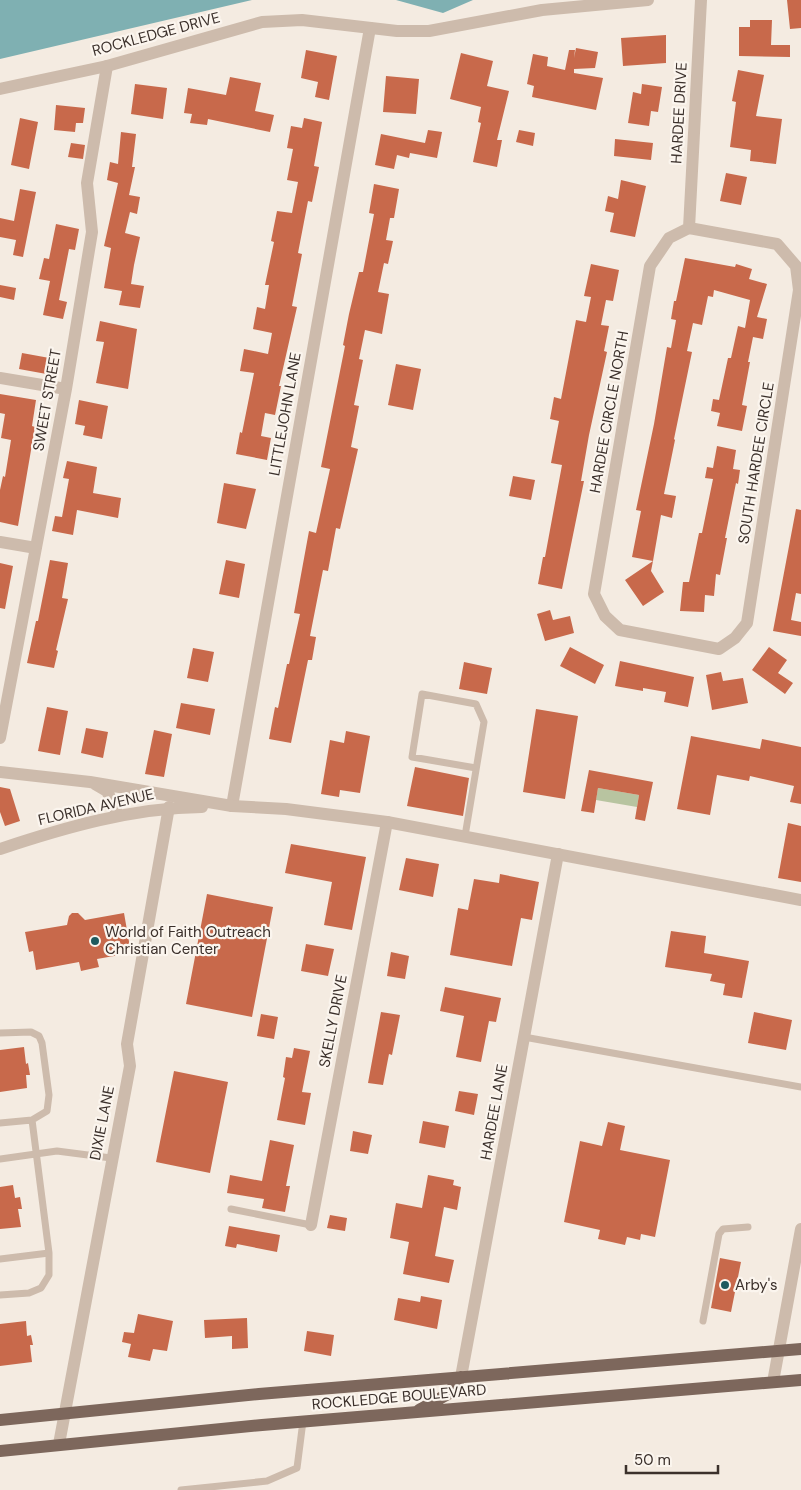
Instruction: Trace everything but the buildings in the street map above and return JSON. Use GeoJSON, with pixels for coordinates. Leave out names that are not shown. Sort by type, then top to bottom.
{"type":"FeatureCollection","features":[{"type":"Feature","properties":{"kind":"main road","name":"ROCKLEDGE BOULEVARD"},"geometry":{"type":"LineString","coordinates":[[0,1420],[64,1412],[801,1349]]}},
{"type":"Feature","properties":{"kind":"main road"},"geometry":{"type":"LineString","coordinates":[[415,1412],[448,1394],[461,1377]]}},
{"type":"Feature","properties":{"kind":"main road","name":"ROCKLEDGE BOULEVARD"},"geometry":{"type":"LineString","coordinates":[[0,1451],[303,1421],[801,1380]]}},
{"type":"Feature","properties":{"kind":"street","name":"ROCKLEDGE DRIVE"},"geometry":{"type":"LineString","coordinates":[[0,88],[107,66],[262,22],[302,20],[397,31],[430,31],[542,10],[648,0]]}},
{"type":"Feature","properties":{"kind":"street","name":"HARDEE DRIVE"},"geometry":{"type":"LineString","coordinates":[[689,228],[701,0]]}},
{"type":"Feature","properties":{"kind":"street","name":"LITTLEJOHN LANE"},"geometry":{"type":"LineString","coordinates":[[232,806],[370,28]]}},
{"type":"Feature","properties":{"kind":"street","name":"SWEET STREET"},"geometry":{"type":"LineString","coordinates":[[0,738],[66,389],[92,232],[87,183],[107,66]]}},
{"type":"Feature","properties":{"kind":"street","name":"HARDEE CIRCLE NORTH"},"geometry":{"type":"LineString","coordinates":[[605,616],[594,594],[650,266],[669,238],[689,228]]}},
{"type":"Feature","properties":{"kind":"street","name":"SOUTH HARDEE CIRCLE"},"geometry":{"type":"LineString","coordinates":[[605,616],[620,630],[719,649],[735,638],[747,623],[799,290],[796,266],[777,244],[689,228]]}},
{"type":"Feature","properties":{"kind":"street"},"geometry":{"type":"LineString","coordinates":[[0,378],[66,389]]}},
{"type":"Feature","properties":{"kind":"street"},"geometry":{"type":"LineString","coordinates":[[0,542],[36,548]]}},
{"type":"Feature","properties":{"kind":"street"},"geometry":{"type":"LineString","coordinates":[[0,772],[90,782],[232,806],[286,809],[387,822],[801,900]]}},
{"type":"Feature","properties":{"kind":"street"},"geometry":{"type":"LineString","coordinates":[[90,782],[107,791],[118,815]]}},
{"type":"Feature","properties":{"kind":"street","name":"FLORIDA AVENUE"},"geometry":{"type":"LineString","coordinates":[[0,849],[48,833],[118,815],[169,807],[232,806]]}},
{"type":"Feature","properties":{"kind":"street","name":"DIXIE LANE"},"geometry":{"type":"LineString","coordinates":[[59,1444],[111,1158],[130,1066],[127,1044],[169,807]]}},
{"type":"Feature","properties":{"kind":"street","name":"SKELLY DRIVE"},"geometry":{"type":"LineString","coordinates":[[311,1225],[387,822]]}},
{"type":"Feature","properties":{"kind":"street","name":"HARDEE LANE"},"geometry":{"type":"LineString","coordinates":[[461,1377],[558,854]]}},
{"type":"Feature","properties":{"kind":"street"},"geometry":{"type":"LineString","coordinates":[[773,1382],[801,1229]]}},
{"type":"Feature","properties":{"kind":"lane"},"geometry":{"type":"LineString","coordinates":[[465,836],[484,722],[476,704],[422,694],[412,757],[476,768]]}},
{"type":"Feature","properties":{"kind":"lane"},"geometry":{"type":"LineString","coordinates":[[0,1033],[31,1032],[39,1036],[42,1043],[49,1095],[47,1110],[32,1120],[0,1123]]}},
{"type":"Feature","properties":{"kind":"lane"},"geometry":{"type":"LineString","coordinates":[[524,1037],[801,1087]]}},
{"type":"Feature","properties":{"kind":"lane"},"geometry":{"type":"LineString","coordinates":[[0,1295],[29,1293],[42,1288],[49,1275],[49,1253],[32,1120]]}},
{"type":"Feature","properties":{"kind":"lane"},"geometry":{"type":"LineString","coordinates":[[0,1159],[57,1151],[111,1158]]}},
{"type":"Feature","properties":{"kind":"lane"},"geometry":{"type":"LineString","coordinates":[[231,1209],[311,1225]]}},
{"type":"Feature","properties":{"kind":"lane"},"geometry":{"type":"LineString","coordinates":[[702,1321],[719,1234],[723,1229],[748,1227]]}},
{"type":"Feature","properties":{"kind":"lane"},"geometry":{"type":"LineString","coordinates":[[0,1259],[49,1253]]}},
{"type":"Feature","properties":{"kind":"lane"},"geometry":{"type":"LineString","coordinates":[[181,1490],[267,1480],[297,1468],[303,1421]]}},
{"type":"Feature","properties":{"kind":"green space"},"geometry":{"type":"Polygon","coordinates":[[[598,788],[639,795],[637,807],[596,800],[598,788]]]}},
{"type":"Feature","properties":{"kind":"water"},"geometry":{"type":"Polygon","coordinates":[[[0,0],[252,0],[0,59],[0,0]]]}},
{"type":"Feature","properties":{"kind":"water"},"geometry":{"type":"Polygon","coordinates":[[[396,0],[473,0],[443,13],[396,0]]]}},
{"type":"Feature","properties":{"kind":"place","name":"World of Faith Outreach Christian Center"},"geometry":{"type":"Point","coordinates":[95,941]}},
{"type":"Feature","properties":{"kind":"place","name":"Arby's"},"geometry":{"type":"Point","coordinates":[725,1285]}}]}
